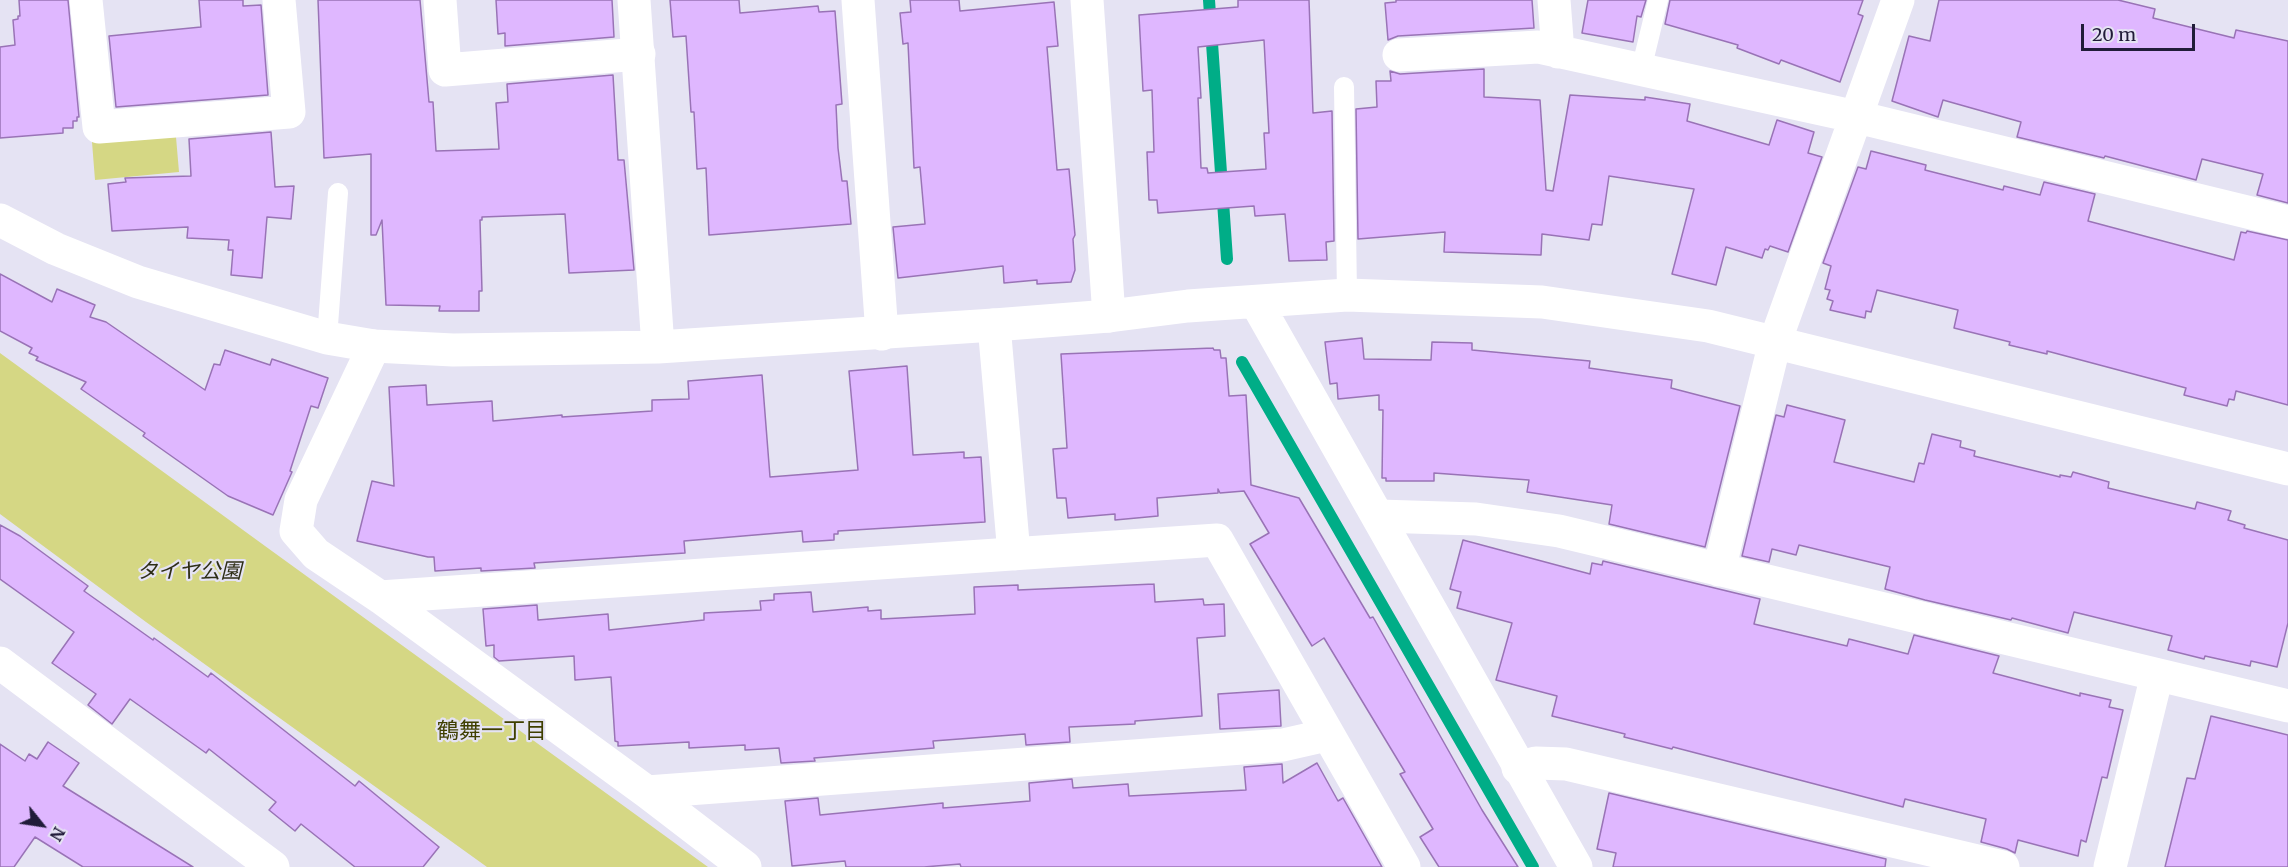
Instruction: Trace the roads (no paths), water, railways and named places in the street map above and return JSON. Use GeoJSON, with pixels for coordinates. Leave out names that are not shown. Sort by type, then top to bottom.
{"type":"FeatureCollection","features":[{"type":"Feature","properties":{"kind":"street"},"geometry":{"type":"LineString","coordinates":[[86,0],[99,127],[289,112],[279,0]]}},
{"type":"Feature","properties":{"kind":"street"},"geometry":{"type":"LineString","coordinates":[[440,0],[445,70],[639,54]]}},
{"type":"Feature","properties":{"kind":"street"},"geometry":{"type":"LineString","coordinates":[[634,0],[658,347]]}},
{"type":"Feature","properties":{"kind":"street"},"geometry":{"type":"LineString","coordinates":[[858,0],[882,334]]}},
{"type":"Feature","properties":{"kind":"street"},"geometry":{"type":"LineString","coordinates":[[1088,0],[1109,316]]}},
{"type":"Feature","properties":{"kind":"street"},"geometry":{"type":"LineString","coordinates":[[1554,0],[1558,52]]}},
{"type":"Feature","properties":{"kind":"street"},"geometry":{"type":"LineString","coordinates":[[1719,570],[1775,342],[1898,0]]}},
{"type":"Feature","properties":{"kind":"street"},"geometry":{"type":"LineString","coordinates":[[1399,55],[1538,47],[1857,117],[2288,222]]}},
{"type":"Feature","properties":{"kind":"street"},"geometry":{"type":"LineString","coordinates":[[0,220],[56,249],[138,282],[327,338],[374,346],[453,350],[658,347],[882,334],[1109,316],[1188,306],[1347,295],[1542,302],[1708,326],[2288,469]]}},
{"type":"Feature","properties":{"kind":"street"},"geometry":{"type":"LineString","coordinates":[[1256,302],[1576,867]]}},
{"type":"Feature","properties":{"kind":"street"},"geometry":{"type":"LineString","coordinates":[[994,325],[1014,554]]}},
{"type":"Feature","properties":{"kind":"street"},"geometry":{"type":"LineString","coordinates":[[374,346],[302,500],[296,531],[316,554],[380,597],[647,792],[745,867]]}},
{"type":"Feature","properties":{"kind":"street"},"geometry":{"type":"LineString","coordinates":[[1379,516],[1476,519],[1559,531],[2288,706]]}},
{"type":"Feature","properties":{"kind":"street"},"geometry":{"type":"LineString","coordinates":[[380,597],[1216,540],[1404,867]]}},
{"type":"Feature","properties":{"kind":"street"},"geometry":{"type":"LineString","coordinates":[[0,663],[273,867]]}},
{"type":"Feature","properties":{"kind":"street"},"geometry":{"type":"LineString","coordinates":[[2110,867],[2157,675]]}},
{"type":"Feature","properties":{"kind":"street"},"geometry":{"type":"LineString","coordinates":[[647,792],[1283,745],[1327,735]]}},
{"type":"Feature","properties":{"kind":"street"},"geometry":{"type":"LineString","coordinates":[[1518,768],[1536,764],[1566,764],[2003,867]]}},
{"type":"Feature","properties":{"kind":"lane"},"geometry":{"type":"LineString","coordinates":[[1641,70],[1658,0]]}},
{"type":"Feature","properties":{"kind":"lane"},"geometry":{"type":"LineString","coordinates":[[1344,87],[1347,295]]}},
{"type":"Feature","properties":{"kind":"lane"},"geometry":{"type":"LineString","coordinates":[[327,338],[338,193]]}},
{"type":"Feature","properties":{"kind":"waterway"},"geometry":{"type":"LineString","coordinates":[[1209,0],[1227,259]]}},
{"type":"Feature","properties":{"kind":"waterway"},"geometry":{"type":"LineString","coordinates":[[1242,362],[1533,867]]}},
{"type":"Feature","properties":{"kind":"district","name":"鶴舞一丁目"},"geometry":{"type":"Point","coordinates":[492,732]}},
{"type":"Feature","properties":{"kind":"park label","name":"タイヤ公園"},"geometry":{"type":"Point","coordinates":[189,572]}}]}
